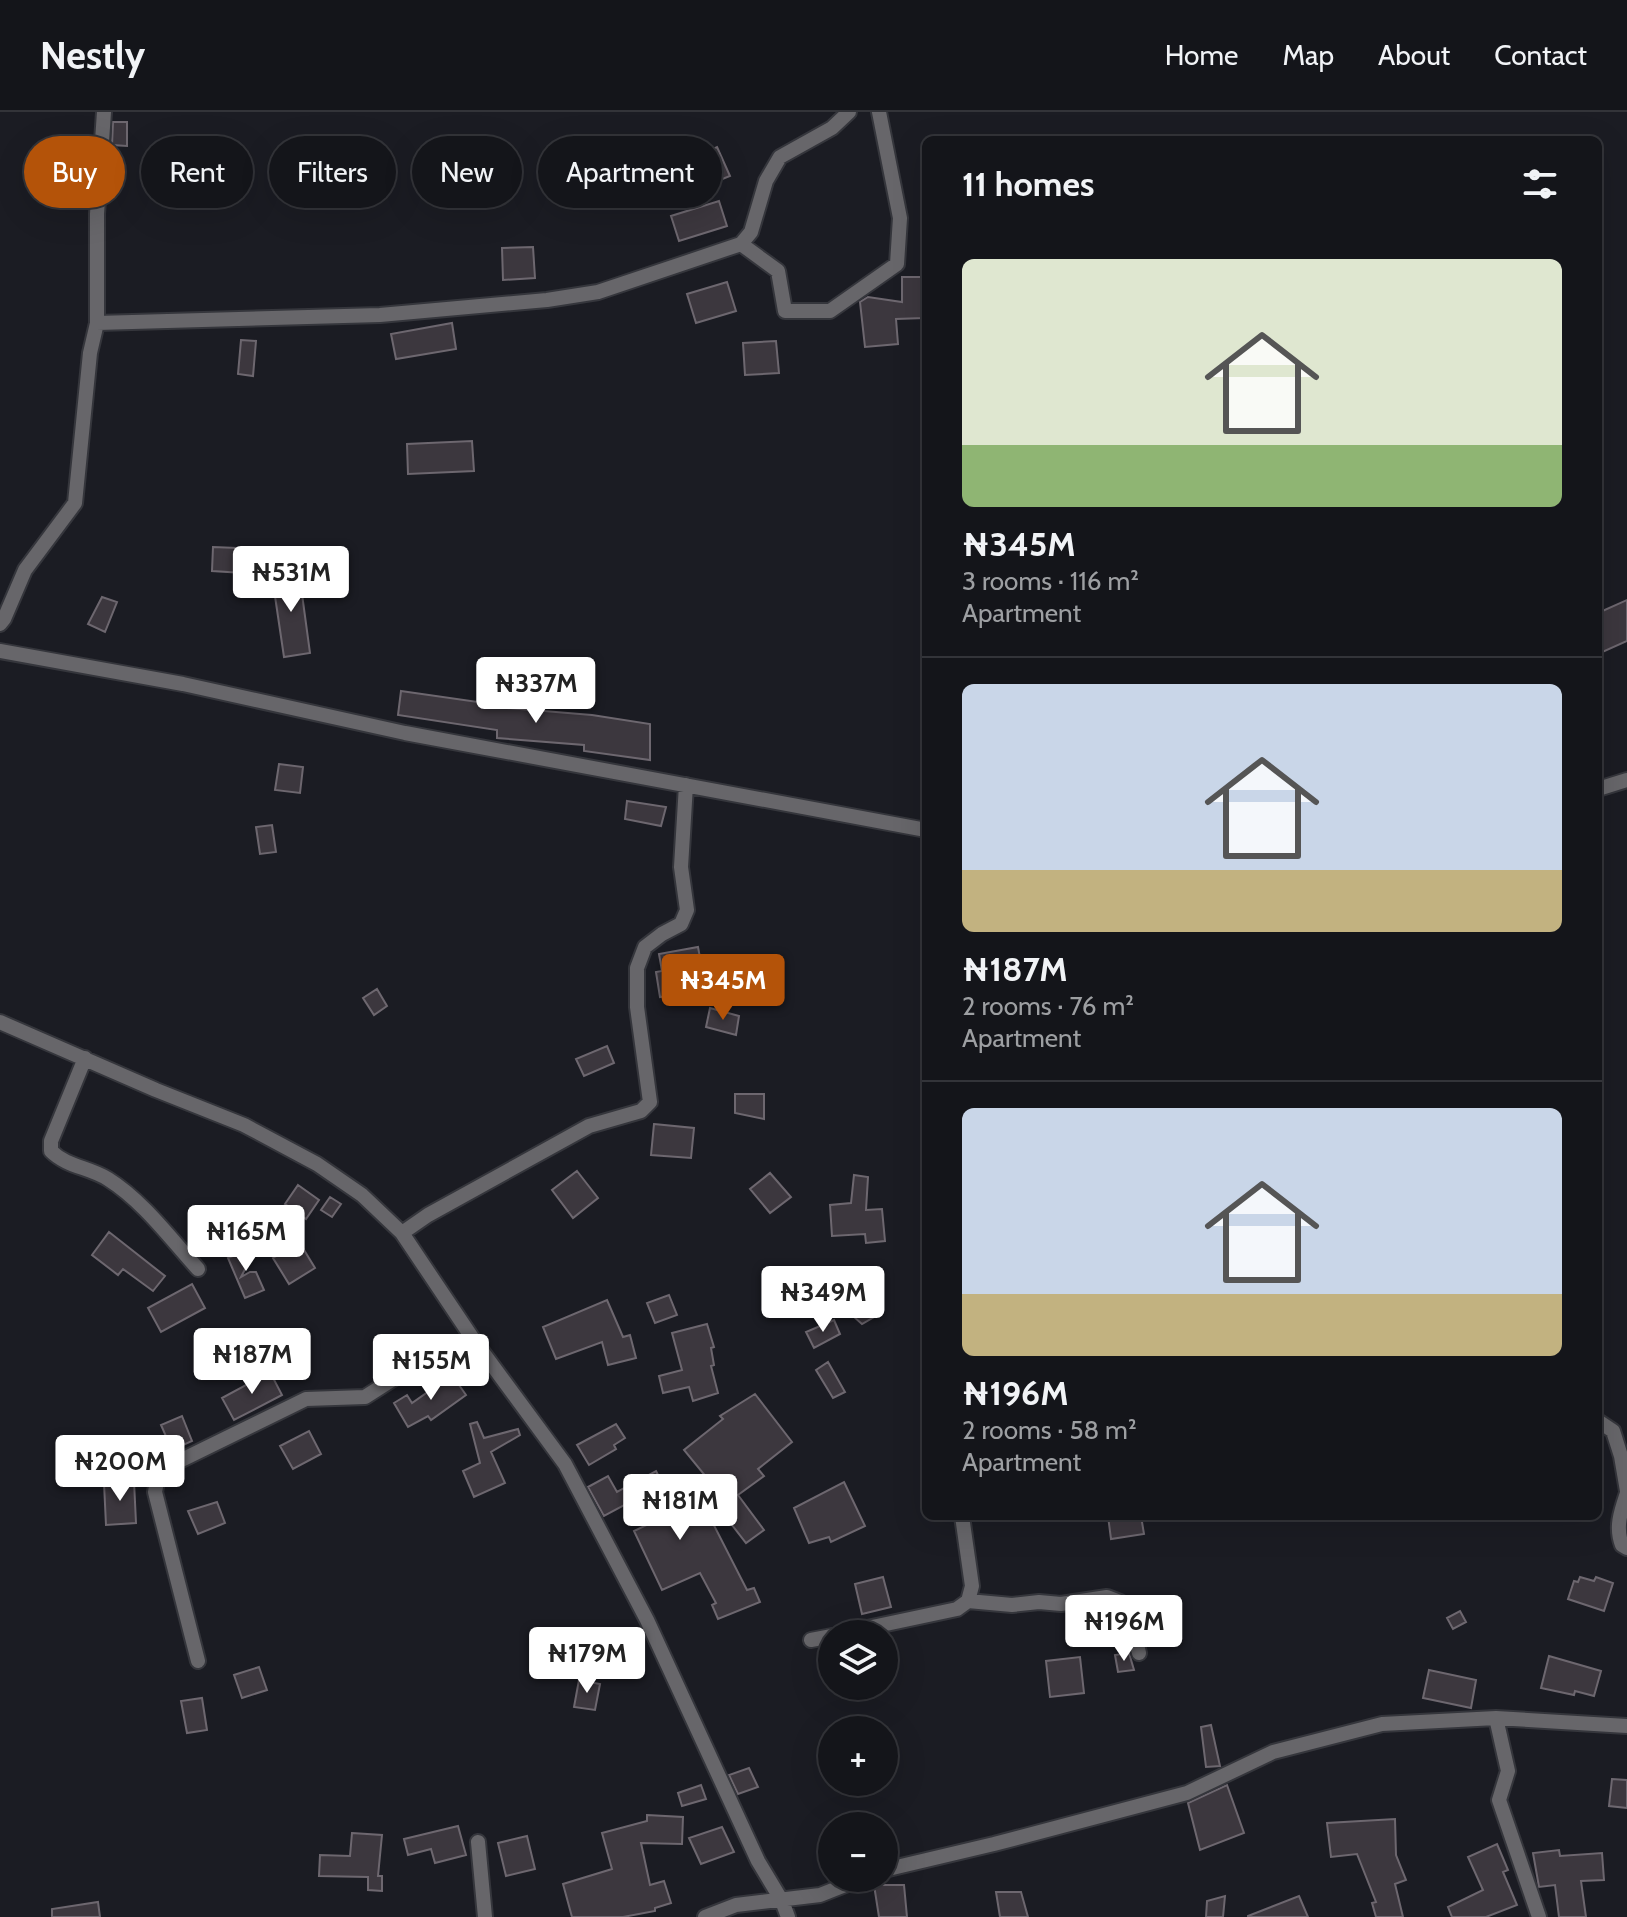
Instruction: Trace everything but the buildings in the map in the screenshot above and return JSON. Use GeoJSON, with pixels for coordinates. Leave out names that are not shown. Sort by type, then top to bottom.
{"type":"FeatureCollection","features":[{"type":"Feature","properties":{"kind":"street"},"geometry":{"type":"LineString","coordinates":[[0,624],[25,570],[75,503],[90,353],[97,323],[97,214],[104,112]]}},
{"type":"Feature","properties":{"kind":"street"},"geometry":{"type":"LineString","coordinates":[[97,323],[380,315],[547,300],[598,292],[741,244],[751,232],[766,181],[780,157],[832,128],[849,112]]}},
{"type":"Feature","properties":{"kind":"street"},"geometry":{"type":"LineString","coordinates":[[741,244],[778,271],[785,311],[830,311],[897,264],[900,218],[879,112]]}},
{"type":"Feature","properties":{"kind":"street"},"geometry":{"type":"LineString","coordinates":[[0,651],[183,684],[405,733],[922,829]]}},
{"type":"Feature","properties":{"kind":"street"},"geometry":{"type":"LineString","coordinates":[[1602,788],[1627,780]]}},
{"type":"Feature","properties":{"kind":"street"},"geometry":{"type":"LineString","coordinates":[[402,1233],[428,1215],[589,1126],[641,1111],[650,1102],[637,1007],[637,968],[645,947],[681,924],[687,910],[681,867],[686,785]]}},
{"type":"Feature","properties":{"kind":"street"},"geometry":{"type":"LineString","coordinates":[[0,1022],[244,1125],[317,1164],[362,1195],[402,1233],[473,1339],[565,1464],[647,1620],[758,1861],[788,1917]]}},
{"type":"Feature","properties":{"kind":"street"},"geometry":{"type":"LineString","coordinates":[[85,1058],[51,1141],[51,1151],[60,1160],[107,1178],[147,1213],[198,1269]]}},
{"type":"Feature","properties":{"kind":"street"},"geometry":{"type":"LineString","coordinates":[[198,1661],[155,1492],[159,1471],[306,1399],[365,1397],[415,1365],[446,1358],[473,1339]]}},
{"type":"Feature","properties":{"kind":"street"},"geometry":{"type":"LineString","coordinates":[[1602,1424],[1613,1431],[1621,1456],[1627,1492],[1618,1535],[1622,1545],[1627,1548]]}},
{"type":"Feature","properties":{"kind":"street"},"geometry":{"type":"LineString","coordinates":[[898,1622],[957,1609],[968,1601],[972,1586],[963,1520]]}},
{"type":"Feature","properties":{"kind":"street"},"geometry":{"type":"LineString","coordinates":[[968,1601],[1012,1605],[1039,1602],[1061,1604],[1107,1597],[1120,1602],[1131,1620],[1139,1653]]}},
{"type":"Feature","properties":{"kind":"street"},"geometry":{"type":"LineString","coordinates":[[811,1640],[818,1639]]}},
{"type":"Feature","properties":{"kind":"street"},"geometry":{"type":"LineString","coordinates":[[1496,1718],[1508,1771],[1499,1800],[1539,1917]]}},
{"type":"Feature","properties":{"kind":"street"},"geometry":{"type":"LineString","coordinates":[[898,1867],[1187,1793],[1273,1752],[1382,1724],[1496,1718],[1627,1726]]}},
{"type":"Feature","properties":{"kind":"street"},"geometry":{"type":"LineString","coordinates":[[478,1842],[485,1917]]}},
{"type":"Feature","properties":{"kind":"street"},"geometry":{"type":"LineString","coordinates":[[705,1917],[736,1905],[782,1901],[828,1892]]}}]}
